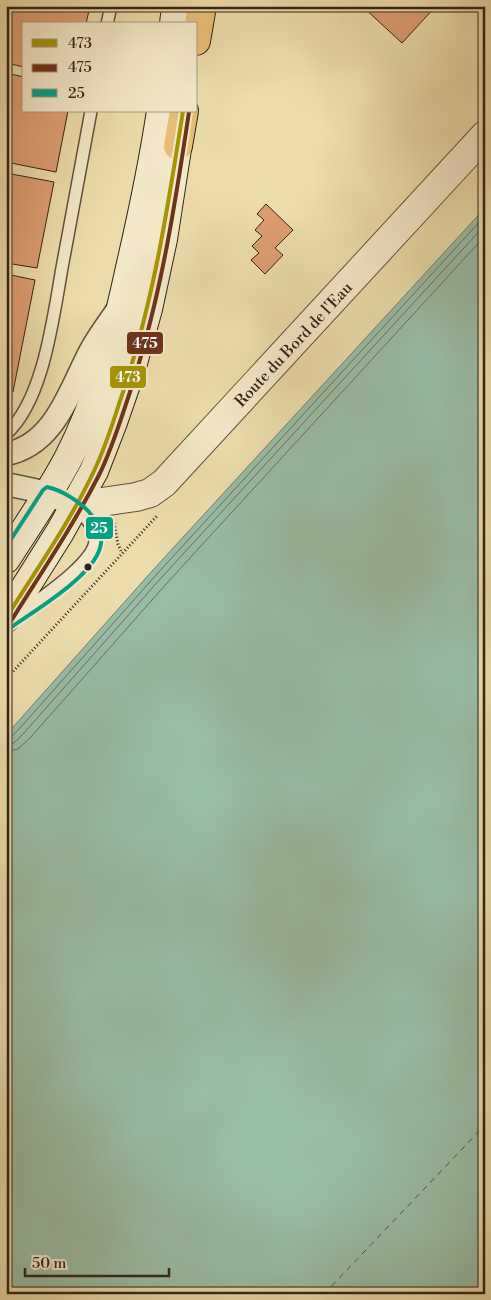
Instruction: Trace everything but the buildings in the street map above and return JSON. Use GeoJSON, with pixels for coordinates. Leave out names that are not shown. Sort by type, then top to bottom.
{"type":"FeatureCollection","features":[{"type":"Feature","properties":{"kind":"highway"},"geometry":{"type":"LineString","coordinates":[[198,29],[202,6]]}},
{"type":"Feature","properties":{"kind":"highway"},"geometry":{"type":"LineString","coordinates":[[178,146],[183,112]]}},
{"type":"Feature","properties":{"kind":"main road"},"geometry":{"type":"LineString","coordinates":[[174,22],[176,6]]}},
{"type":"Feature","properties":{"kind":"main road"},"geometry":{"type":"LineString","coordinates":[[194,22],[196,6]]}},
{"type":"Feature","properties":{"kind":"main road"},"geometry":{"type":"LineString","coordinates":[[6,559],[68,459],[88,413],[106,363],[122,303],[161,112]]}},
{"type":"Feature","properties":{"kind":"main road","name":"Route du Bord de l'Eau"},"geometry":{"type":"LineString","coordinates":[[74,506],[150,493],[164,483],[485,135]]}},
{"type":"Feature","properties":{"kind":"main road"},"geometry":{"type":"LineString","coordinates":[[6,618],[94,472],[131,370],[148,309],[178,146]]}},
{"type":"Feature","properties":{"kind":"street"},"geometry":{"type":"LineString","coordinates":[[6,454],[23,449],[36,442],[50,427],[68,399],[88,356],[122,303]]}},
{"type":"Feature","properties":{"kind":"street"},"geometry":{"type":"LineString","coordinates":[[6,484],[48,492],[74,506]]}},
{"type":"Feature","properties":{"kind":"lane"},"geometry":{"type":"LineString","coordinates":[[107,22],[111,6]]}},
{"type":"Feature","properties":{"kind":"lane"},"geometry":{"type":"LineString","coordinates":[[6,434],[26,410],[44,361],[91,112]]}},
{"type":"Feature","properties":{"kind":"lane"},"geometry":{"type":"LineString","coordinates":[[6,623],[61,583],[84,562],[93,549],[95,540],[90,524],[74,506]]}},
{"type":"Feature","properties":{"kind":"path"},"geometry":{"type":"LineString","coordinates":[[111,500],[118,544],[122,554]]}},
{"type":"Feature","properties":{"kind":"water"},"geometry":{"type":"Polygon","coordinates":[[[485,208],[485,1294],[6,1294],[6,735],[153,570],[485,208]]]}},
{"type":"Feature","properties":{"kind":"ferry route"},"geometry":{"type":"LineString","coordinates":[[324,1294],[485,1125]]}},
{"type":"Feature","properties":{"kind":"transit line","name":"473"},"geometry":{"type":"LineString","coordinates":[[6,618],[85,490],[111,429],[131,367],[150,295],[165,222],[183,112]]}},
{"type":"Feature","properties":{"kind":"transit line","name":"475"},"geometry":{"type":"LineString","coordinates":[[11,621],[89,494],[103,467],[117,431],[148,332],[171,223],[189,112]]}},
{"type":"Feature","properties":{"kind":"transit line","name":"25"},"geometry":{"type":"LineString","coordinates":[[6,547],[43,490],[47,487],[76,500],[92,516],[101,534],[100,548],[95,559],[86,570],[61,593],[10,628]]}}]}
